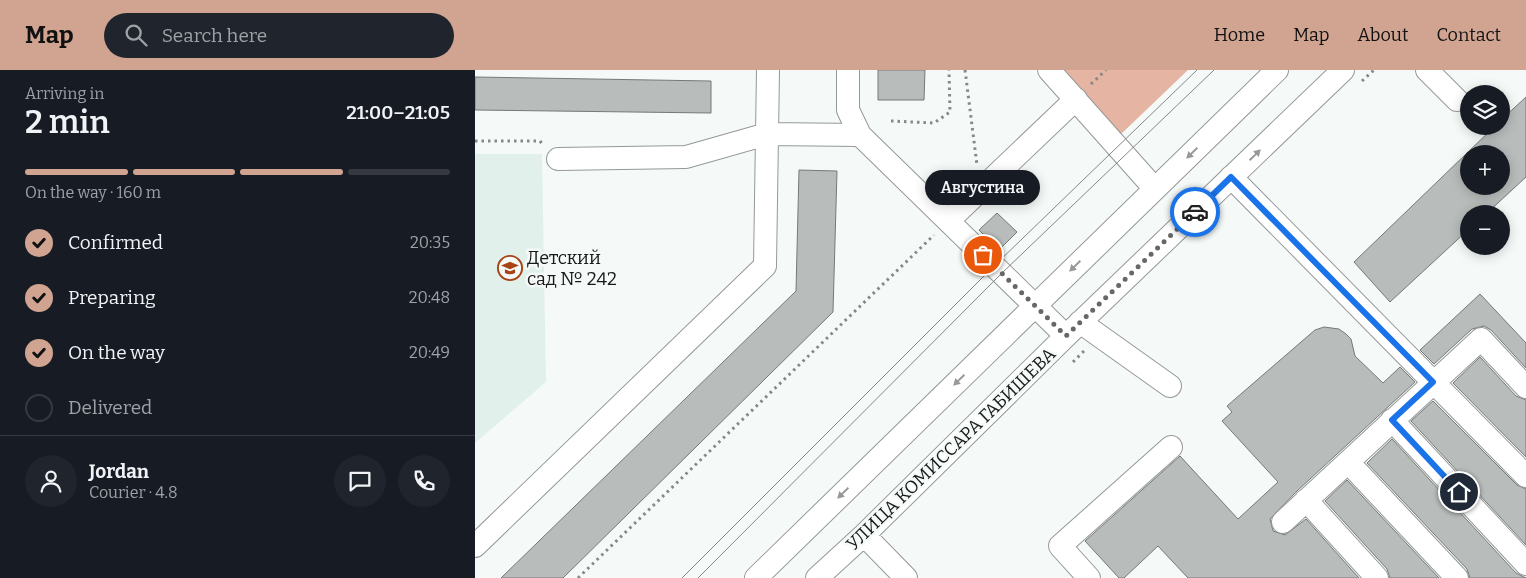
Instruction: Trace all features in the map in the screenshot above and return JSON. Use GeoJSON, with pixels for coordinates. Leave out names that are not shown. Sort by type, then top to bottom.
{"type":"FeatureCollection","features":[{"type":"Feature","properties":{"kind":"street"},"geometry":{"type":"LineString","coordinates":[[475,546],[765,266],[768,70]]}},
{"type":"Feature","properties":{"kind":"street"},"geometry":{"type":"LineString","coordinates":[[848,70],[847,110],[860,135],[1035,306],[1169,386]]}},
{"type":"Feature","properties":{"kind":"street"},"geometry":{"type":"LineString","coordinates":[[1049,70],[1155,189]]}},
{"type":"Feature","properties":{"kind":"street"},"geometry":{"type":"LineString","coordinates":[[756,578],[1277,70]]}},
{"type":"Feature","properties":{"kind":"street","name":"УЛИЦА КОМИССАРА ГАБИШЕВА"},"geometry":{"type":"LineString","coordinates":[[817,578],[864,535],[1073,329],[1343,70]]}},
{"type":"Feature","properties":{"kind":"street"},"geometry":{"type":"LineString","coordinates":[[1427,70],[1457,100]]}},
{"type":"Feature","properties":{"kind":"street"},"geometry":{"type":"LineString","coordinates":[[948,221],[1076,99]]}},
{"type":"Feature","properties":{"kind":"street"},"geometry":{"type":"LineString","coordinates":[[558,160],[686,157],[767,134],[860,135]]}},
{"type":"Feature","properties":{"kind":"street"},"geometry":{"type":"LineString","coordinates":[[1231,177],[1526,476]]}},
{"type":"Feature","properties":{"kind":"street"},"geometry":{"type":"LineString","coordinates":[[1283,522],[1481,339],[1526,387]]}},
{"type":"Feature","properties":{"kind":"street"},"geometry":{"type":"LineString","coordinates":[[1392,420],[1526,564]]}},
{"type":"Feature","properties":{"kind":"street"},"geometry":{"type":"LineString","coordinates":[[1089,578],[1060,546],[1171,447]]}},
{"type":"Feature","properties":{"kind":"street"},"geometry":{"type":"LineString","coordinates":[[1348,462],[1457,578]]}},
{"type":"Feature","properties":{"kind":"street"},"geometry":{"type":"LineString","coordinates":[[1306,500],[1377,578]]}},
{"type":"Feature","properties":{"kind":"street"},"geometry":{"type":"LineString","coordinates":[[864,535],[906,578]]}},
{"type":"Feature","properties":{"kind":"path"},"geometry":{"type":"LineString","coordinates":[[891,121],[934,123],[950,112],[949,70]]}},
{"type":"Feature","properties":{"kind":"path"},"geometry":{"type":"LineString","coordinates":[[965,70],[980,191]]}},
{"type":"Feature","properties":{"kind":"path"},"geometry":{"type":"LineString","coordinates":[[475,141],[540,141],[558,160]]}},
{"type":"Feature","properties":{"kind":"path"},"geometry":{"type":"LineString","coordinates":[[578,578],[948,221]]}},
{"type":"Feature","properties":{"kind":"shaded area"},"geometry":{"type":"Polygon","coordinates":[[[1059,70],[1188,70],[1119,136],[1059,70]]]}},
{"type":"Feature","properties":{"kind":"shaded area","name":"Детский сад № 242"},"geometry":{"type":"Polygon","coordinates":[[[475,154],[542,154],[546,382],[475,443],[475,154]]]}},
{"type":"Feature","properties":{"kind":"building"},"geometry":{"type":"Polygon","coordinates":[[[878,70],[925,70],[924,100],[878,100],[878,70]]]}},
{"type":"Feature","properties":{"kind":"building"},"geometry":{"type":"Polygon","coordinates":[[[475,77],[711,81],[711,113],[475,110],[475,77]]]}},
{"type":"Feature","properties":{"kind":"building"},"geometry":{"type":"Polygon","coordinates":[[[1526,97],[1526,177],[1510,192],[1510,145],[1475,145],[1486,135],[1510,135],[1510,112],[1526,97]]]}},
{"type":"Feature","properties":{"kind":"building"},"geometry":{"type":"Polygon","coordinates":[[[1460,160],[1460,195],[1507,195],[1496,205],[1460,205],[1460,237],[1390,302],[1354,262],[1460,160]]]}},
{"type":"Feature","properties":{"kind":"building"},"geometry":{"type":"Polygon","coordinates":[[[799,170],[837,171],[833,312],[563,578],[501,578],[796,291],[799,170]]]}},
{"type":"Feature","properties":{"kind":"building"},"geometry":{"type":"Polygon","coordinates":[[[997,213],[1017,232],[999,250],[979,230],[997,213]]]}},
{"type":"Feature","properties":{"kind":"building"},"geometry":{"type":"Polygon","coordinates":[[[1480,294],[1526,343],[1526,368],[1491,330],[1484,326],[1472,329],[1434,364],[1420,350],[1480,294]]]}},
{"type":"Feature","properties":{"kind":"building"},"geometry":{"type":"Polygon","coordinates":[[[1324,327],[1339,329],[1346,334],[1351,339],[1355,356],[1383,383],[1400,367],[1415,382],[1297,491],[1270,519],[1273,531],[1285,535],[1306,519],[1359,578],[1188,578],[1158,546],[1124,578],[1119,578],[1085,541],[1180,456],[1238,519],[1278,482],[1222,421],[1232,412],[1227,406],[1315,330],[1324,327]]]}},
{"type":"Feature","properties":{"kind":"building"},"geometry":{"type":"Polygon","coordinates":[[[1480,357],[1516,396],[1526,400],[1526,457],[1453,383],[1480,357]]]}},
{"type":"Feature","properties":{"kind":"building"},"geometry":{"type":"Polygon","coordinates":[[[1433,401],[1517,485],[1526,489],[1526,545],[1411,421],[1433,401]]]}},
{"type":"Feature","properties":{"kind":"building"},"geometry":{"type":"Polygon","coordinates":[[[1392,439],[1516,573],[1526,578],[1470,578],[1467,569],[1367,463],[1392,439]]]}},
{"type":"Feature","properties":{"kind":"building"},"geometry":{"type":"Polygon","coordinates":[[[1347,480],[1439,578],[1390,578],[1387,569],[1325,501],[1347,480]]]}},
{"type":"Feature","properties":{"kind":"tram line"},"geometry":{"type":"LineString","coordinates":[[682,578],[994,266],[1197,70]]}},
{"type":"Feature","properties":{"kind":"tram line"},"geometry":{"type":"LineString","coordinates":[[698,578],[1002,273],[1214,70]]}},
{"type":"Feature","properties":{"kind":"way so far"},"geometry":{"type":"LineString","coordinates":[[983,255],[1066,336],[1195,212]]}},
{"type":"Feature","properties":{"kind":"place","name":"Августина"},"geometry":{"type":"Point","coordinates":[983,255]}},
{"type":"Feature","properties":{"kind":"place","name":"Детский сад № 242"},"geometry":{"type":"Point","coordinates":[510,268]}},
{"type":"Feature","properties":{"kind":"route"},"geometry":{"type":"LineString","coordinates":[[1195,212],[1231,177],[1433,382],[1392,420],[1459,492]]}}]}
